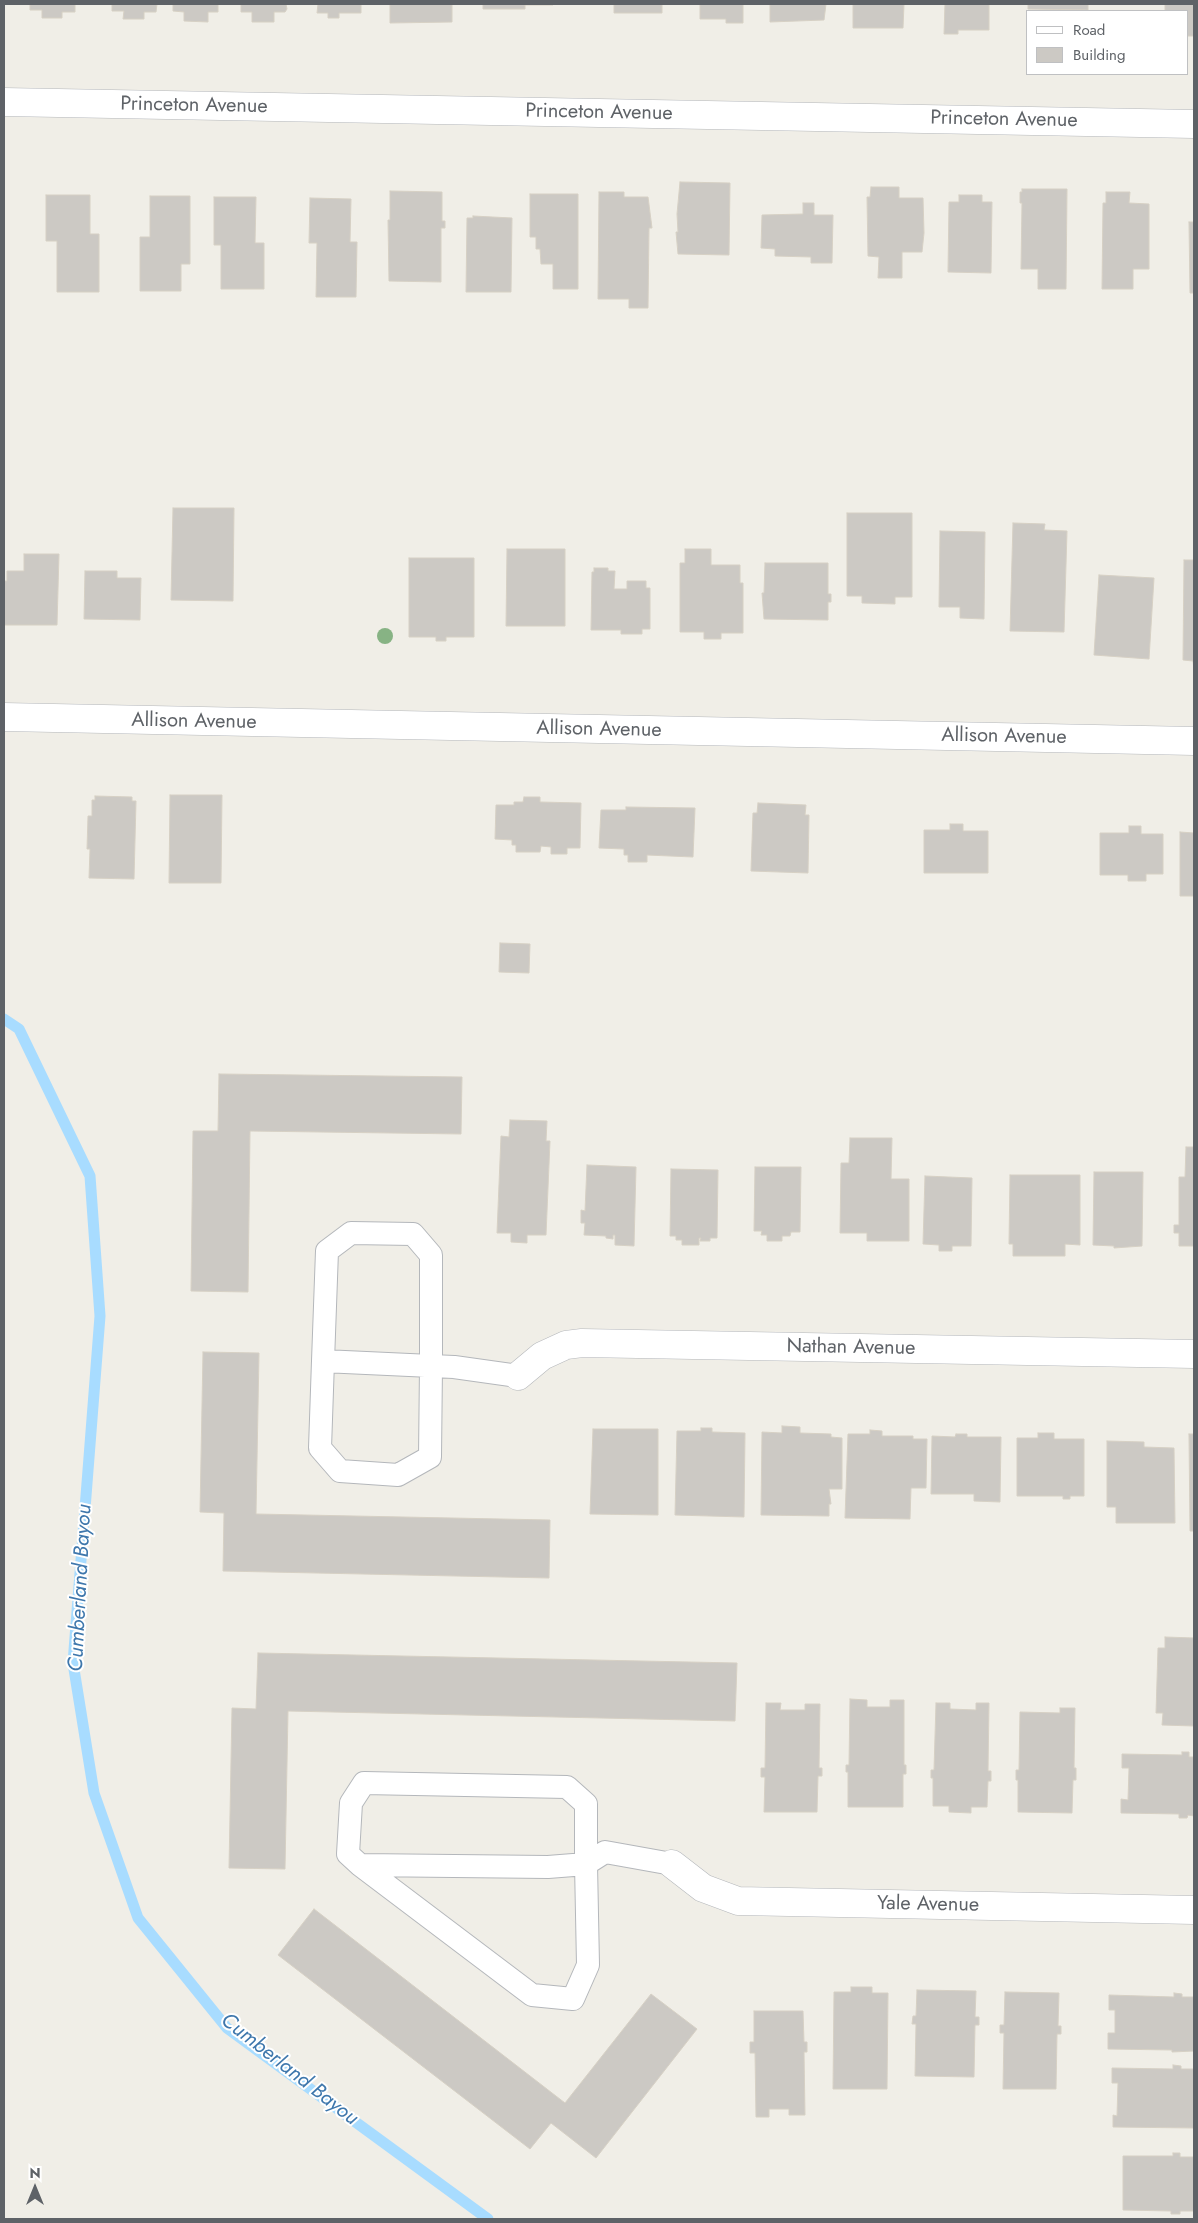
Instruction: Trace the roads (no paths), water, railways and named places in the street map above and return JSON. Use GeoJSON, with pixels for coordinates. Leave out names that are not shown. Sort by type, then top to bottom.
{"type":"FeatureCollection","features":[{"type":"Feature","properties":{"kind":"street","name":"Princeton Avenue"},"geometry":{"type":"LineString","coordinates":[[4,102],[1194,124]]}},
{"type":"Feature","properties":{"kind":"street","name":"Allison Avenue"},"geometry":{"type":"LineString","coordinates":[[4,717],[1194,741]]}},
{"type":"Feature","properties":{"kind":"street","name":"Nathan Avenue"},"geometry":{"type":"LineString","coordinates":[[518,1376],[542,1356],[566,1345],[582,1343],[1194,1354]]}},
{"type":"Feature","properties":{"kind":"street","name":"Yale Avenue"},"geometry":{"type":"LineString","coordinates":[[672,1864],[703,1888],[738,1901],[1194,1910]]}},
{"type":"Feature","properties":{"kind":"lane"},"geometry":{"type":"LineString","coordinates":[[350,1233],[412,1234],[431,1255],[430,1457],[398,1475],[340,1472],[320,1448],[323,1361],[327,1251],[350,1233]]}},
{"type":"Feature","properties":{"kind":"lane"},"geometry":{"type":"LineString","coordinates":[[323,1361],[431,1366],[518,1376]]}},
{"type":"Feature","properties":{"kind":"lane"},"geometry":{"type":"LineString","coordinates":[[364,1783],[567,1787],[586,1804],[588,1965],[573,1998],[532,1995],[360,1865],[348,1854],[350,1803],[364,1783]]}},
{"type":"Feature","properties":{"kind":"lane"},"geometry":{"type":"LineString","coordinates":[[360,1865],[548,1867],[586,1864],[605,1852],[672,1864]]}},
{"type":"Feature","properties":{"kind":"waterway","name":"Cumberland Bayou"},"geometry":{"type":"LineString","coordinates":[[4,1019],[19,1029],[90,1176],[100,1316],[73,1663],[94,1793],[138,1918],[227,2028],[488,2219]]}}]}
